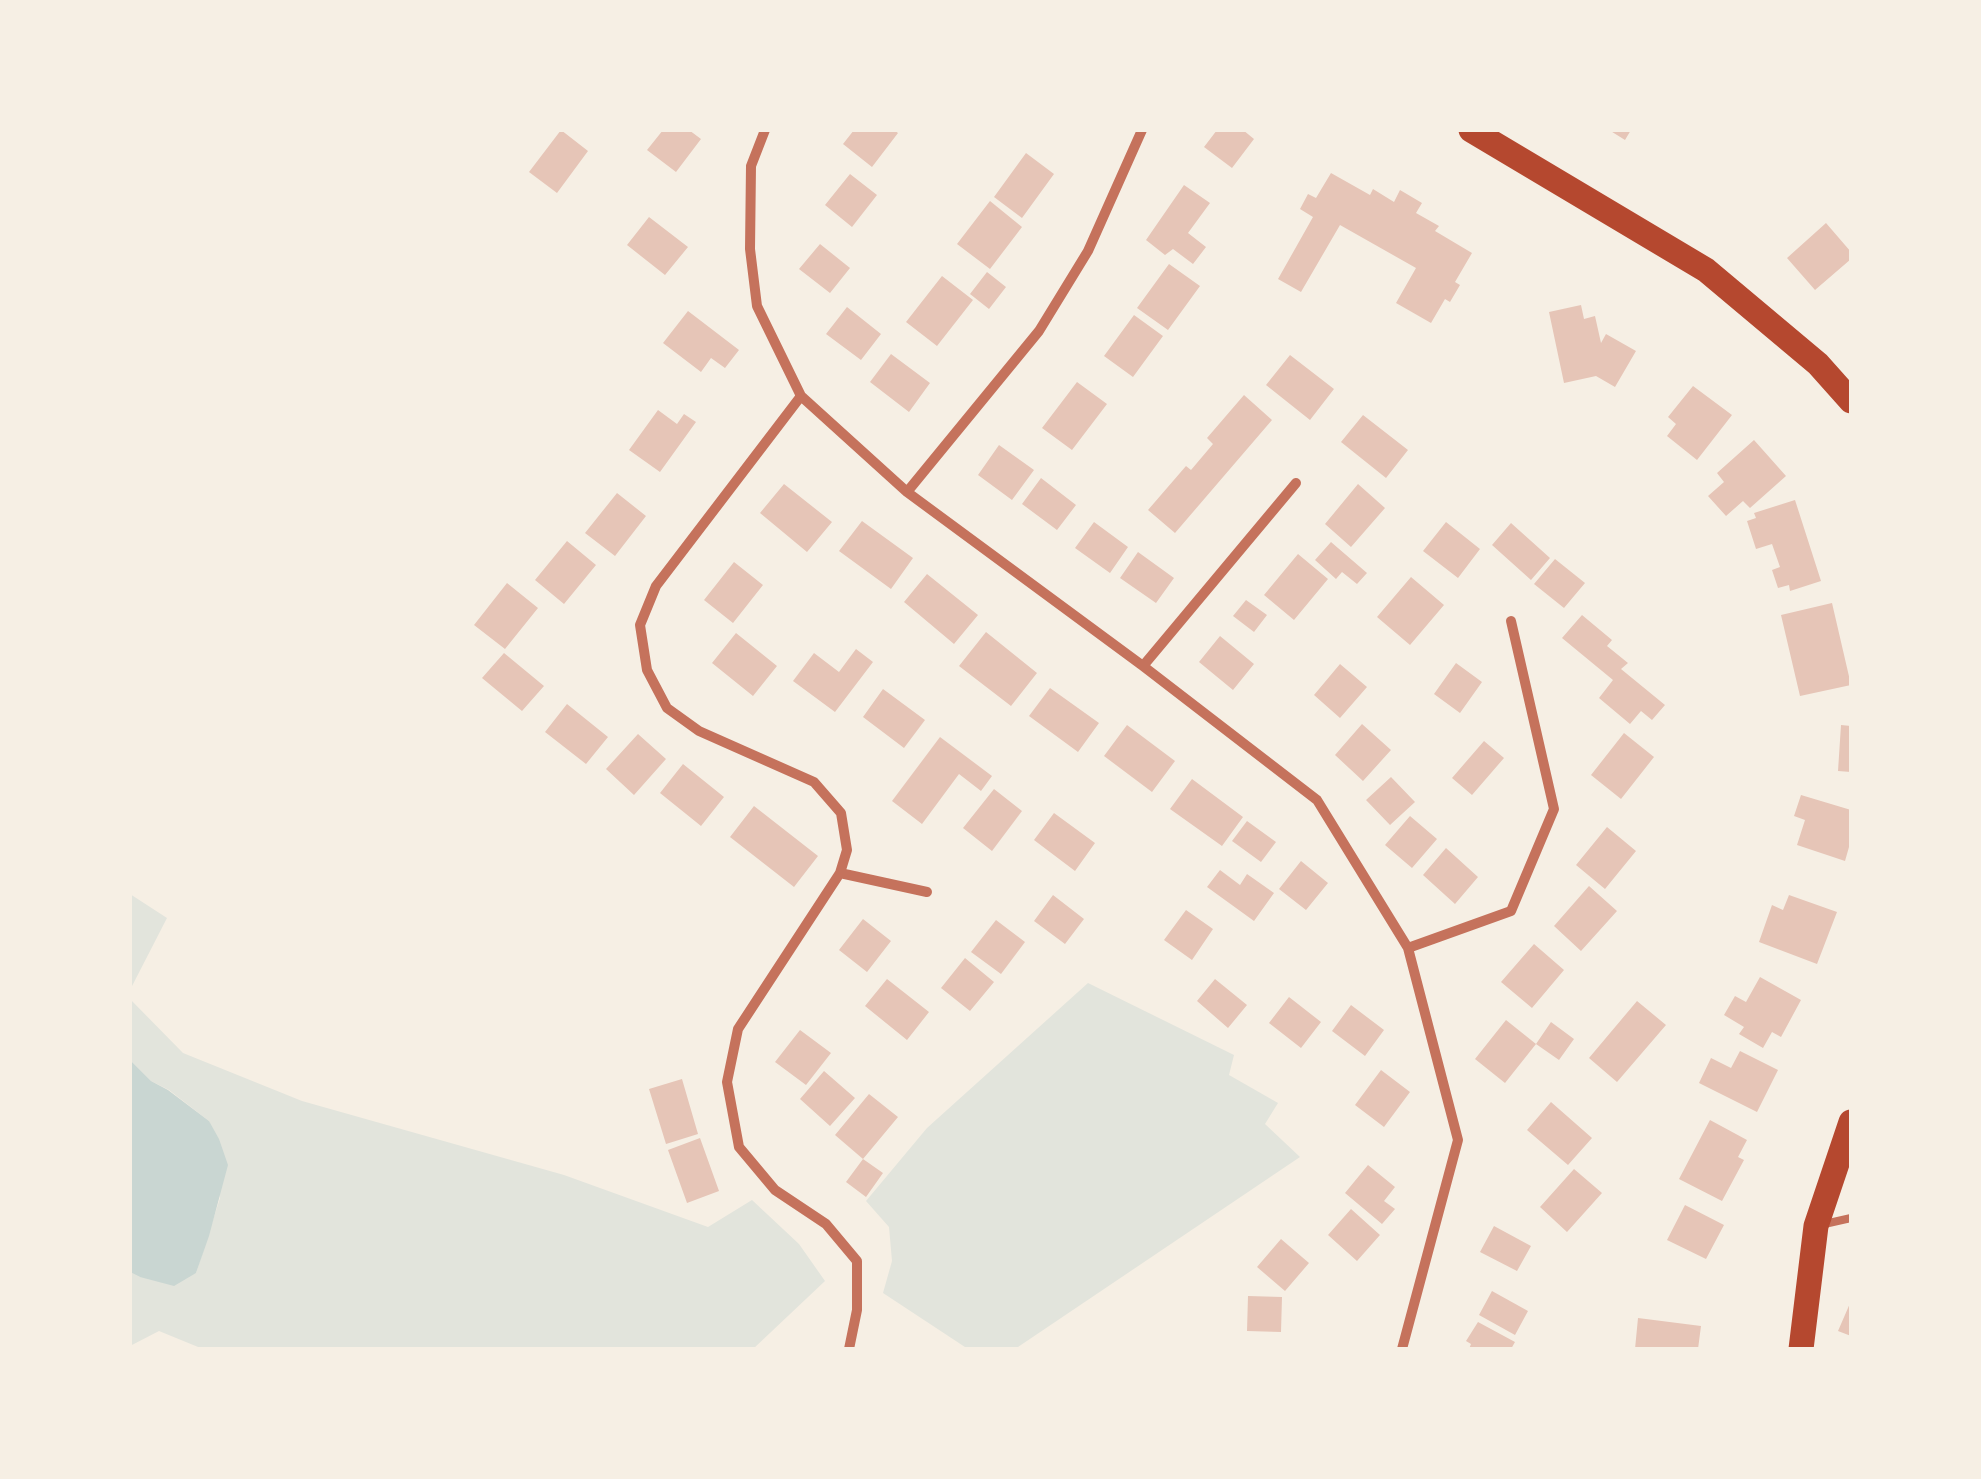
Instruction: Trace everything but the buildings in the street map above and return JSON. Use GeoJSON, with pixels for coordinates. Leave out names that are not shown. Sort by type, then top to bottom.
{"type":"FeatureCollection","features":[{"type":"Feature","properties":{"kind":"main road"},"geometry":{"type":"LineString","coordinates":[[1471,130],[1706,270],[1818,364],[1851,401]]}},
{"type":"Feature","properties":{"kind":"main road"},"geometry":{"type":"LineString","coordinates":[[1801,1349],[1816,1226],[1851,1122]]}},
{"type":"Feature","properties":{"kind":"street"},"geometry":{"type":"LineString","coordinates":[[765,130],[752,166],[750,249],[757,306],[801,396],[907,492],[1317,800],[1408,948],[1458,1140],[1402,1349]]}},
{"type":"Feature","properties":{"kind":"street"},"geometry":{"type":"LineString","coordinates":[[907,492],[1039,330],[1088,251],[1142,130]]}},
{"type":"Feature","properties":{"kind":"street"},"geometry":{"type":"LineString","coordinates":[[801,396],[656,586],[640,625],[647,670],[667,708],[700,731],[814,782],[841,813],[847,850],[840,874],[738,1029],[727,1082],[738,1148],[774,1190],[826,1224],[857,1261],[857,1310],[849,1349]]}},
{"type":"Feature","properties":{"kind":"street"},"geometry":{"type":"LineString","coordinates":[[1143,666],[1296,483]]}},
{"type":"Feature","properties":{"kind":"street"},"geometry":{"type":"LineString","coordinates":[[1408,948],[1511,911],[1554,809],[1510,622]]}},
{"type":"Feature","properties":{"kind":"street"},"geometry":{"type":"LineString","coordinates":[[840,874],[926,892]]}},
{"type":"Feature","properties":{"kind":"lane"},"geometry":{"type":"LineString","coordinates":[[1816,1226],[1851,1218]]}},
{"type":"Feature","properties":{"kind":"shaded area"},"geometry":{"type":"Polygon","coordinates":[[[130,894],[167,918],[130,990],[130,894]]]}},
{"type":"Feature","properties":{"kind":"shaded area"},"geometry":{"type":"Polygon","coordinates":[[[1088,983],[1234,1055],[1229,1075],[1278,1103],[1265,1124],[1300,1157],[1015,1349],[968,1349],[883,1293],[892,1261],[889,1227],[866,1201],[927,1128],[1088,983]]]}},
{"type":"Feature","properties":{"kind":"shaded area"},"geometry":{"type":"Polygon","coordinates":[[[130,999],[183,1053],[302,1101],[564,1175],[708,1227],[752,1200],[799,1244],[825,1281],[753,1349],[203,1349],[159,1331],[130,1346],[130,1272],[140,1277],[196,1273],[220,1198],[209,1121],[151,1081],[130,1060],[130,999]]]}},
{"type":"Feature","properties":{"kind":"shaded area"},"geometry":{"type":"Polygon","coordinates":[[[130,1060],[151,1081],[209,1121],[228,1165],[196,1273],[174,1286],[130,1272],[130,1060]]]}}]}
